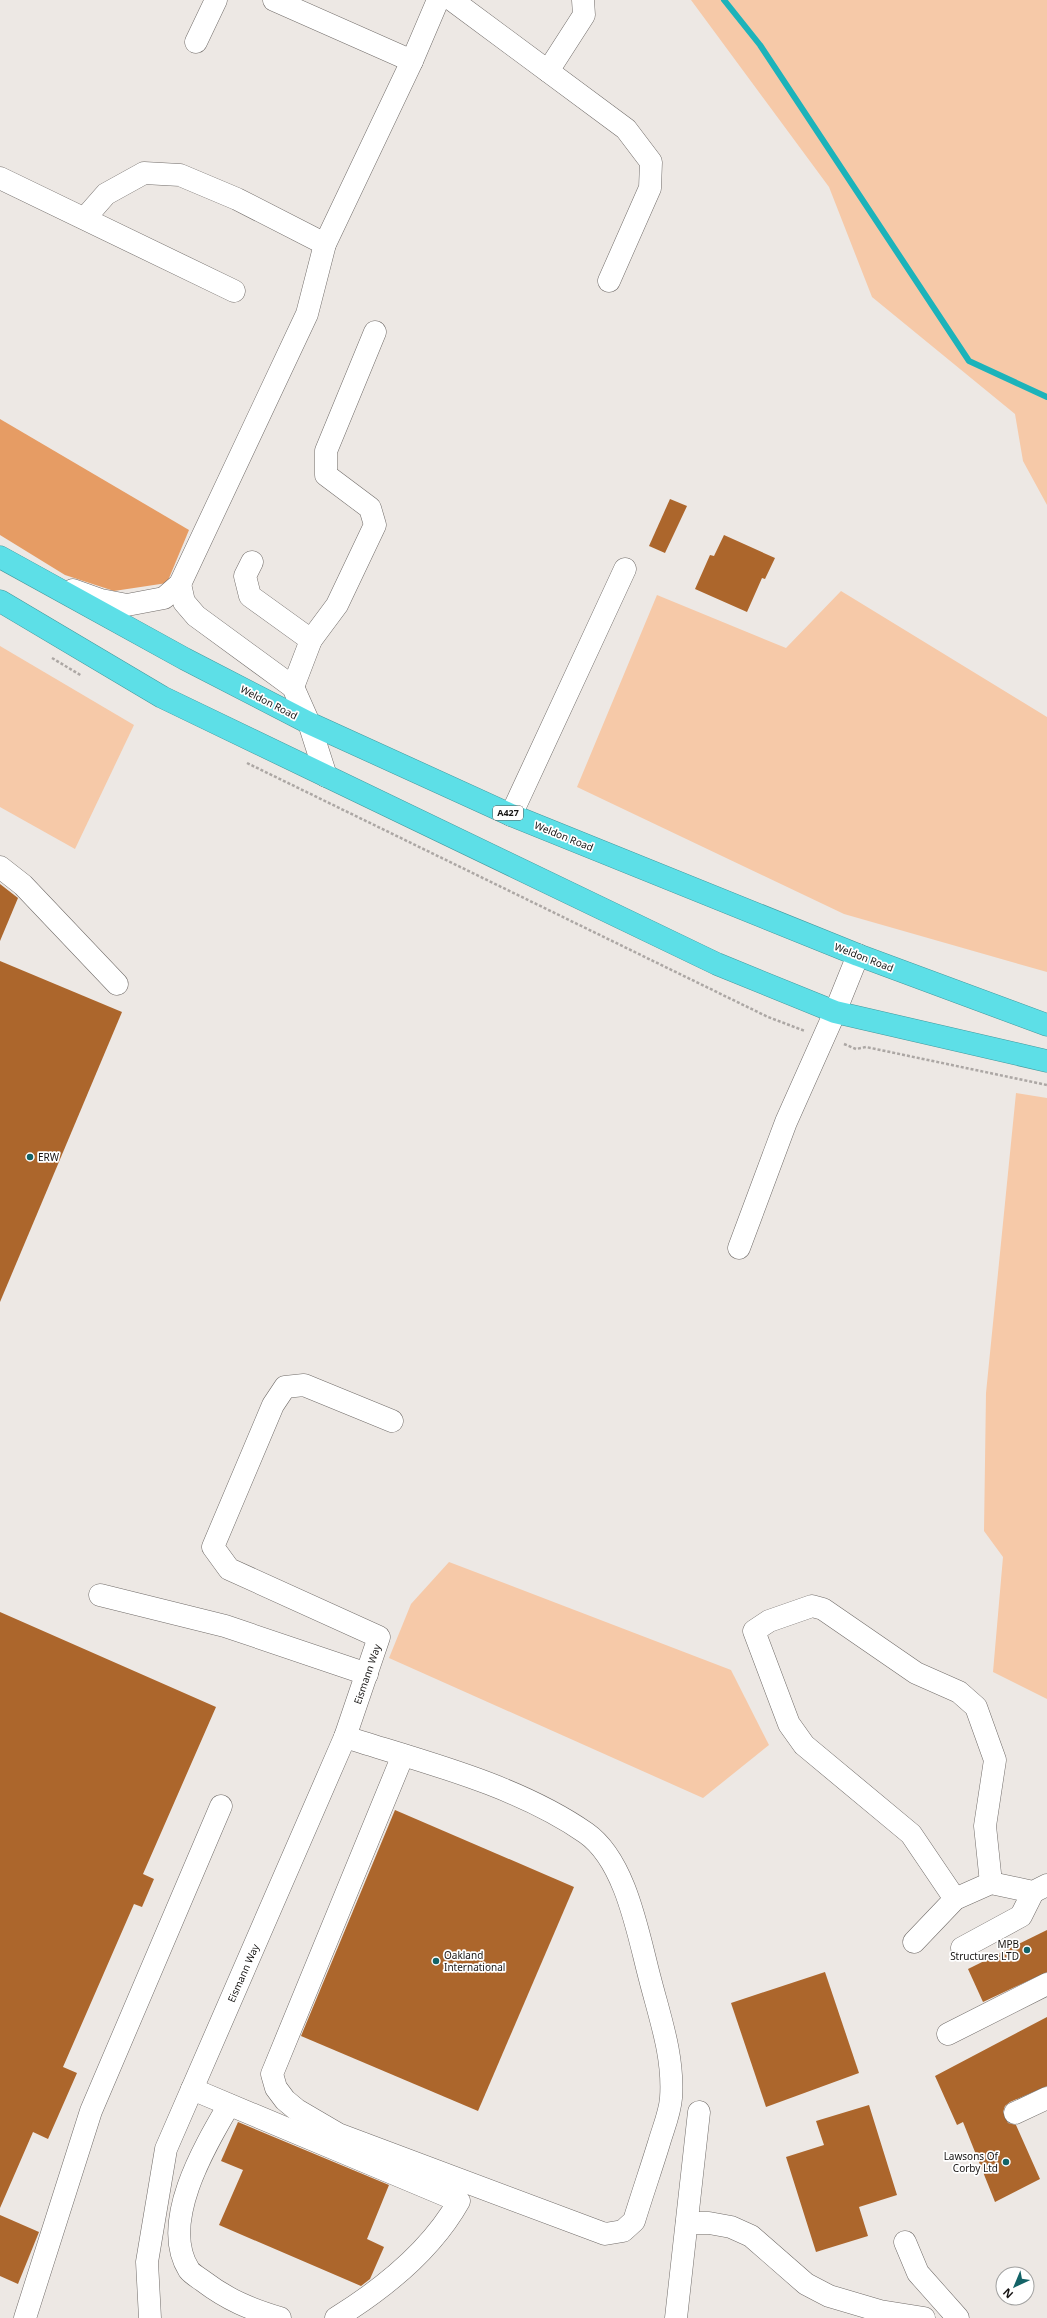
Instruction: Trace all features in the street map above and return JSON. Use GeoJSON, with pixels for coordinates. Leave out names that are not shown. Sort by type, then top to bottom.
{"type":"FeatureCollection","features":[{"type":"Feature","properties":{"kind":"highway","name":"Weldon Road"},"geometry":{"type":"LineString","coordinates":[[0,557],[309,723],[511,815],[858,955],[1042,1024]]}},
{"type":"Feature","properties":{"kind":"highway"},"geometry":{"type":"LineString","coordinates":[[0,601],[162,696],[717,964],[835,1012],[1041,1060]]}},
{"type":"Feature","properties":{"kind":"street"},"geometry":{"type":"LineString","coordinates":[[196,42],[216,0]]}},
{"type":"Feature","properties":{"kind":"street"},"geometry":{"type":"LineString","coordinates":[[274,0],[412,62]]}},
{"type":"Feature","properties":{"kind":"street"},"geometry":{"type":"LineString","coordinates":[[31,575],[101,600],[127,605],[164,598],[180,584],[307,314],[325,244],[412,62],[438,0]]}},
{"type":"Feature","properties":{"kind":"street"},"geometry":{"type":"LineString","coordinates":[[452,0],[626,130],[651,162],[650,188],[609,281]]}},
{"type":"Feature","properties":{"kind":"street"},"geometry":{"type":"LineString","coordinates":[[548,71],[584,15],[583,0]]}},
{"type":"Feature","properties":{"kind":"street"},"geometry":{"type":"LineString","coordinates":[[85,218],[106,194],[144,172],[180,175],[237,199],[325,244]]}},
{"type":"Feature","properties":{"kind":"street"},"geometry":{"type":"LineString","coordinates":[[0,178],[234,291]]}},
{"type":"Feature","properties":{"kind":"street"},"geometry":{"type":"LineString","coordinates":[[293,687],[311,640],[337,605],[375,526],[370,508],[326,475],[326,451],[375,332]]}},
{"type":"Feature","properties":{"kind":"street"},"geometry":{"type":"LineString","coordinates":[[252,562],[246,576],[250,596],[311,640]]}},
{"type":"Feature","properties":{"kind":"street"},"geometry":{"type":"LineString","coordinates":[[511,815],[625,569]]}},
{"type":"Feature","properties":{"kind":"street"},"geometry":{"type":"LineString","coordinates":[[180,584],[184,602],[196,616],[293,687],[309,723],[326,776]]}},
{"type":"Feature","properties":{"kind":"street"},"geometry":{"type":"LineString","coordinates":[[0,867],[24,885],[117,984]]}},
{"type":"Feature","properties":{"kind":"street"},"geometry":{"type":"LineString","coordinates":[[739,1248],[786,1122],[835,1012],[858,955]]}},
{"type":"Feature","properties":{"kind":"street","name":"Eismann Way"},"geometry":{"type":"LineString","coordinates":[[150,2318],[147,2262],[166,2149],[345,1737],[379,1637],[229,1569],[213,1548],[273,1405],[285,1387],[304,1385],[392,1421]]}},
{"type":"Feature","properties":{"kind":"street"},"geometry":{"type":"LineString","coordinates":[[100,1595],[225,1626],[367,1674]]}},
{"type":"Feature","properties":{"kind":"street"},"geometry":{"type":"LineString","coordinates":[[955,1899],[911,1834],[804,1745],[789,1724],[754,1631],[769,1621],[812,1606],[823,1609],[916,1673],[959,1692],[976,1707],[995,1760],[985,1826],[991,1883]]}},
{"type":"Feature","properties":{"kind":"street"},"geometry":{"type":"LineString","coordinates":[[345,1737],[403,1755],[515,1793],[586,1833],[602,1847],[613,1864],[630,1905],[665,2030],[671,2076],[668,2112],[637,2214],[634,2221],[623,2230],[604,2234],[338,2134],[297,2110],[285,2100],[272,2081],[272,2074],[403,1755]]}},
{"type":"Feature","properties":{"kind":"street"},"geometry":{"type":"LineString","coordinates":[[25,2318],[91,2111],[221,1806]]}},
{"type":"Feature","properties":{"kind":"street"},"geometry":{"type":"LineString","coordinates":[[914,1942],[955,1899],[991,1883],[1040,1888],[1021,1916],[962,1948]]}},
{"type":"Feature","properties":{"kind":"street"},"geometry":{"type":"LineString","coordinates":[[948,2034],[1047,1984]]}},
{"type":"Feature","properties":{"kind":"street"},"geometry":{"type":"LineString","coordinates":[[192,2089],[459,2201],[446,2223],[398,2272],[360,2303],[336,2318]]}},
{"type":"Feature","properties":{"kind":"street"},"geometry":{"type":"LineString","coordinates":[[1015,2114],[1047,2098]]}},
{"type":"Feature","properties":{"kind":"street"},"geometry":{"type":"LineString","coordinates":[[229,2105],[194,2172],[184,2205],[179,2230],[179,2248],[189,2271],[226,2298],[256,2311],[280,2318]]}},
{"type":"Feature","properties":{"kind":"street"},"geometry":{"type":"LineString","coordinates":[[676,2318],[699,2112]]}},
{"type":"Feature","properties":{"kind":"street"},"geometry":{"type":"LineString","coordinates":[[687,2223],[709,2223],[731,2226],[751,2236],[806,2284],[829,2296],[880,2311],[924,2318]]}},
{"type":"Feature","properties":{"kind":"street"},"geometry":{"type":"LineString","coordinates":[[905,2242],[922,2279],[958,2318]]}},
{"type":"Feature","properties":{"kind":"path"},"geometry":{"type":"LineString","coordinates":[[1034,1082],[1047,1085]]}},
{"type":"Feature","properties":{"kind":"shaded area"},"geometry":{"type":"Polygon","coordinates":[[[691,0],[1047,0],[1047,505],[1023,461],[1015,414],[872,297],[829,187],[691,0]]]}},
{"type":"Feature","properties":{"kind":"shaded area"},"geometry":{"type":"Polygon","coordinates":[[[0,419],[189,530],[167,583],[114,591],[65,575],[0,535],[0,419]]]}},
{"type":"Feature","properties":{"kind":"shaded area"},"geometry":{"type":"Polygon","coordinates":[[[841,591],[1047,717],[1047,972],[844,914],[577,787],[657,595],[786,648],[841,591]]]}},
{"type":"Feature","properties":{"kind":"shaded area"},"geometry":{"type":"Polygon","coordinates":[[[0,646],[134,725],[75,849],[0,807],[0,646]]]}},
{"type":"Feature","properties":{"kind":"shaded area"},"geometry":{"type":"Polygon","coordinates":[[[1016,1093],[1047,1098],[1047,1699],[993,1672],[1003,1557],[984,1531],[986,1393],[1016,1093]]]}},
{"type":"Feature","properties":{"kind":"shaded area"},"geometry":{"type":"Polygon","coordinates":[[[449,1562],[731,1670],[769,1745],[703,1798],[389,1658],[411,1604],[449,1562]]]}},
{"type":"Feature","properties":{"kind":"building"},"geometry":{"type":"Polygon","coordinates":[[[670,499],[687,506],[665,553],[649,546],[670,499]]]}},
{"type":"Feature","properties":{"kind":"building"},"geometry":{"type":"Polygon","coordinates":[[[724,535],[775,558],[765,579],[762,578],[747,612],[695,589],[710,555],[714,556],[724,535]]]}},
{"type":"Feature","properties":{"kind":"building"},"geometry":{"type":"Polygon","coordinates":[[[0,884],[18,898],[0,941],[0,884]]]}},
{"type":"Feature","properties":{"kind":"building","name":"ERW"},"geometry":{"type":"Polygon","coordinates":[[[0,961],[122,1012],[0,1302],[0,961]]]}},
{"type":"Feature","properties":{"kind":"building"},"geometry":{"type":"Polygon","coordinates":[[[0,1612],[216,1707],[143,1874],[154,1879],[142,1907],[134,1904],[63,2067],[77,2073],[48,2139],[33,2132],[0,2208],[0,1612]]]}},
{"type":"Feature","properties":{"kind":"building","name":"Oakland International"},"geometry":{"type":"Polygon","coordinates":[[[395,1810],[574,1887],[478,2111],[301,2036],[395,1810]]]}},
{"type":"Feature","properties":{"kind":"building","name":"MPB Structures LTD"},"geometry":{"type":"Polygon","coordinates":[[[1047,1930],[1047,1972],[983,2002],[968,1969],[1047,1930]]]}},
{"type":"Feature","properties":{"kind":"building"},"geometry":{"type":"Polygon","coordinates":[[[825,1972],[859,2073],[766,2107],[731,2003],[825,1972]]]}},
{"type":"Feature","properties":{"kind":"building"},"geometry":{"type":"Polygon","coordinates":[[[1047,2017],[1047,2086],[1010,2102],[1005,2106],[1003,2112],[1008,2123],[1016,2125],[1040,2179],[995,2202],[963,2122],[957,2125],[935,2076],[1047,2017]]]}},
{"type":"Feature","properties":{"kind":"building"},"geometry":{"type":"Polygon","coordinates":[[[869,2105],[897,2195],[859,2207],[868,2236],[816,2252],[786,2157],[824,2145],[816,2121],[869,2105]]]}},
{"type":"Feature","properties":{"kind":"building"},"geometry":{"type":"Polygon","coordinates":[[[238,2122],[389,2185],[367,2239],[384,2247],[370,2279],[361,2286],[219,2225],[243,2170],[221,2161],[238,2122]]]}},
{"type":"Feature","properties":{"kind":"building"},"geometry":{"type":"Polygon","coordinates":[[[0,2215],[39,2232],[18,2284],[0,2276],[0,2215]]]}},
{"type":"Feature","properties":{"kind":"waterway"},"geometry":{"type":"LineString","coordinates":[[724,0],[760,45],[969,361],[1047,397]]}},
{"type":"Feature","properties":{"kind":"place","name":"ERW"},"geometry":{"type":"Point","coordinates":[30,1157]}},
{"type":"Feature","properties":{"kind":"place","name":"MPB Structures LTD"},"geometry":{"type":"Point","coordinates":[1027,1950]}},
{"type":"Feature","properties":{"kind":"place","name":"Oakland International"},"geometry":{"type":"Point","coordinates":[436,1961]}},
{"type":"Feature","properties":{"kind":"place","name":"Lawsons Of Corby Ltd"},"geometry":{"type":"Point","coordinates":[1006,2162]}}]}
